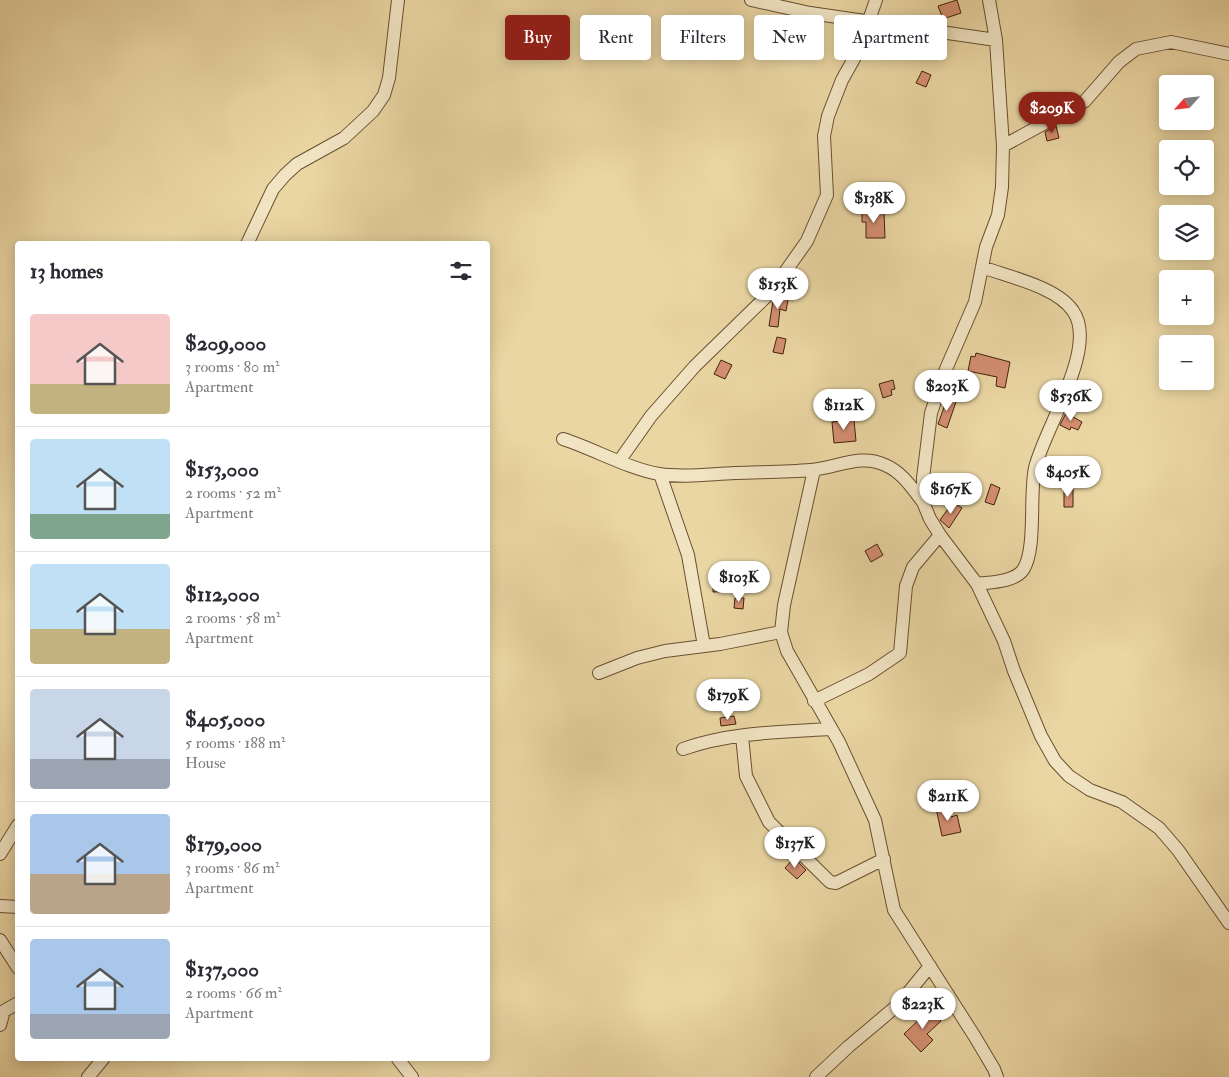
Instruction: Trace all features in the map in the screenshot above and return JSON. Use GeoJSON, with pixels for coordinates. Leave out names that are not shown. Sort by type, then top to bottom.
{"type":"FeatureCollection","features":[{"type":"Feature","properties":{"kind":"street"},"geometry":{"type":"LineString","coordinates":[[248,241],[273,189],[285,175],[297,164],[344,138],[373,111],[384,95],[389,78],[398,0]]}},
{"type":"Feature","properties":{"kind":"street"},"geometry":{"type":"LineString","coordinates":[[751,0],[810,13],[834,16]]}},
{"type":"Feature","properties":{"kind":"street"},"geometry":{"type":"LineString","coordinates":[[873,15],[876,0]]}},
{"type":"Feature","properties":{"kind":"street"},"geometry":{"type":"LineString","coordinates":[[923,502],[923,478],[931,413],[946,369],[975,302],[982,266],[1001,196],[1003,146],[996,40],[989,0]]}},
{"type":"Feature","properties":{"kind":"street"},"geometry":{"type":"LineString","coordinates":[[947,32],[996,40]]}},
{"type":"Feature","properties":{"kind":"street"},"geometry":{"type":"LineString","coordinates":[[1003,146],[1085,101],[1119,62],[1136,49],[1171,42],[1229,54]]}},
{"type":"Feature","properties":{"kind":"street"},"geometry":{"type":"LineString","coordinates":[[620,460],[651,416],[695,366],[772,292],[807,241],[827,195],[824,136],[828,116],[852,60]]}},
{"type":"Feature","properties":{"kind":"street"},"geometry":{"type":"LineString","coordinates":[[977,584],[1016,577],[1023,570],[1031,534],[1034,469],[1070,379],[1082,340],[1080,326],[1073,311],[1052,292],[982,266]]}},
{"type":"Feature","properties":{"kind":"street"},"geometry":{"type":"LineString","coordinates":[[563,439],[637,468],[660,474],[689,476],[814,470],[850,461],[865,460],[884,464],[899,473],[923,502],[930,519],[940,535],[977,584],[1004,641],[1014,671],[1041,736],[1056,761],[1069,776],[1090,790],[1122,802],[1159,828],[1178,850],[1229,923]]}},
{"type":"Feature","properties":{"kind":"street"},"geometry":{"type":"LineString","coordinates":[[814,470],[784,605],[781,632],[787,651],[814,701],[832,729],[875,820],[894,910],[994,1069],[997,1077]]}},
{"type":"Feature","properties":{"kind":"street"},"geometry":{"type":"LineString","coordinates":[[660,474],[688,555],[704,646]]}},
{"type":"Feature","properties":{"kind":"street"},"geometry":{"type":"LineString","coordinates":[[814,701],[869,674],[900,653],[906,586],[913,567],[940,535]]}},
{"type":"Feature","properties":{"kind":"street"},"geometry":{"type":"LineString","coordinates":[[599,673],[637,658],[665,651],[781,632]]}},
{"type":"Feature","properties":{"kind":"street"},"geometry":{"type":"LineString","coordinates":[[683,749],[699,743],[742,736],[832,729]]}},
{"type":"Feature","properties":{"kind":"street"},"geometry":{"type":"LineString","coordinates":[[742,736],[746,776],[769,822],[830,882],[836,883],[884,859]]}},
{"type":"Feature","properties":{"kind":"street"},"geometry":{"type":"LineString","coordinates":[[0,854],[15,830]]}},
{"type":"Feature","properties":{"kind":"street"},"geometry":{"type":"LineString","coordinates":[[0,906],[15,907]]}},
{"type":"Feature","properties":{"kind":"street"},"geometry":{"type":"LineString","coordinates":[[0,940],[15,963]]}},
{"type":"Feature","properties":{"kind":"street"},"geometry":{"type":"LineString","coordinates":[[816,1077],[899,1004],[930,966]]}},
{"type":"Feature","properties":{"kind":"street"},"geometry":{"type":"LineString","coordinates":[[0,1025],[4,1012],[15,1005]]}},
{"type":"Feature","properties":{"kind":"street"},"geometry":{"type":"LineString","coordinates":[[88,1077],[101,1061]]}},
{"type":"Feature","properties":{"kind":"street"},"geometry":{"type":"LineString","coordinates":[[400,1061],[412,1077]]}},
{"type":"Feature","properties":{"kind":"building"},"geometry":{"type":"Polygon","coordinates":[[[957,0],[961,13],[947,18],[947,15],[941,15],[938,6],[957,0]]]}},
{"type":"Feature","properties":{"kind":"building"},"geometry":{"type":"Polygon","coordinates":[[[922,71],[931,75],[926,87],[916,83],[922,71]]]}},
{"type":"Feature","properties":{"kind":"building"},"geometry":{"type":"Polygon","coordinates":[[[1056,126],[1059,138],[1047,141],[1045,132],[1056,126]]]}},
{"type":"Feature","properties":{"kind":"building"},"geometry":{"type":"Polygon","coordinates":[[[862,211],[884,211],[885,238],[866,238],[866,222],[862,222],[862,211]]]}},
{"type":"Feature","properties":{"kind":"building"},"geometry":{"type":"Polygon","coordinates":[[[781,291],[781,298],[788,300],[786,311],[780,309],[778,327],[769,326],[773,301],[781,291]]]}},
{"type":"Feature","properties":{"kind":"building"},"geometry":{"type":"Polygon","coordinates":[[[777,337],[786,339],[783,354],[773,352],[777,337]]]}},
{"type":"Feature","properties":{"kind":"building"},"geometry":{"type":"Polygon","coordinates":[[[976,353],[1010,362],[1005,388],[996,386],[997,377],[968,371],[971,356],[975,357],[976,353]]]}},
{"type":"Feature","properties":{"kind":"building"},"geometry":{"type":"Polygon","coordinates":[[[721,360],[732,365],[725,379],[714,374],[721,360]]]}},
{"type":"Feature","properties":{"kind":"building"},"geometry":{"type":"Polygon","coordinates":[[[893,380],[895,389],[891,390],[892,395],[883,398],[879,384],[893,380]]]}},
{"type":"Feature","properties":{"kind":"building"},"geometry":{"type":"Polygon","coordinates":[[[948,396],[957,399],[947,428],[938,424],[948,396]]]}},
{"type":"Feature","properties":{"kind":"building"},"geometry":{"type":"Polygon","coordinates":[[[1066,413],[1082,422],[1078,430],[1071,427],[1070,430],[1060,425],[1066,413]]]}},
{"type":"Feature","properties":{"kind":"building"},"geometry":{"type":"Polygon","coordinates":[[[854,420],[856,441],[834,443],[832,422],[854,420]]]}},
{"type":"Feature","properties":{"kind":"building"},"geometry":{"type":"Polygon","coordinates":[[[956,474],[965,479],[957,495],[948,490],[956,474]]]}},
{"type":"Feature","properties":{"kind":"building"},"geometry":{"type":"Polygon","coordinates":[[[991,484],[1000,488],[994,505],[985,502],[991,484]]]}},
{"type":"Feature","properties":{"kind":"building"},"geometry":{"type":"Polygon","coordinates":[[[1064,488],[1073,488],[1073,507],[1064,507],[1064,488]]]}},
{"type":"Feature","properties":{"kind":"building"},"geometry":{"type":"Polygon","coordinates":[[[953,502],[962,508],[949,528],[940,520],[953,502]]]}},
{"type":"Feature","properties":{"kind":"building"},"geometry":{"type":"Polygon","coordinates":[[[877,544],[883,555],[871,562],[865,551],[877,544]]]}},
{"type":"Feature","properties":{"kind":"building"},"geometry":{"type":"Polygon","coordinates":[[[713,576],[732,576],[732,591],[713,592],[713,576]]]}},
{"type":"Feature","properties":{"kind":"building"},"geometry":{"type":"Polygon","coordinates":[[[735,598],[744,598],[743,609],[734,608],[735,598]]]}},
{"type":"Feature","properties":{"kind":"building"},"geometry":{"type":"Polygon","coordinates":[[[734,716],[736,724],[721,726],[720,718],[734,716]]]}},
{"type":"Feature","properties":{"kind":"building"},"geometry":{"type":"Polygon","coordinates":[[[949,806],[951,817],[957,815],[961,832],[942,836],[936,808],[949,806]]]}},
{"type":"Feature","properties":{"kind":"building"},"geometry":{"type":"Polygon","coordinates":[[[794,858],[806,870],[797,879],[785,868],[794,858]]]}},
{"type":"Feature","properties":{"kind":"building"},"geometry":{"type":"Polygon","coordinates":[[[930,1009],[941,1021],[927,1034],[933,1040],[921,1052],[904,1034],[930,1009]]]}}]}
